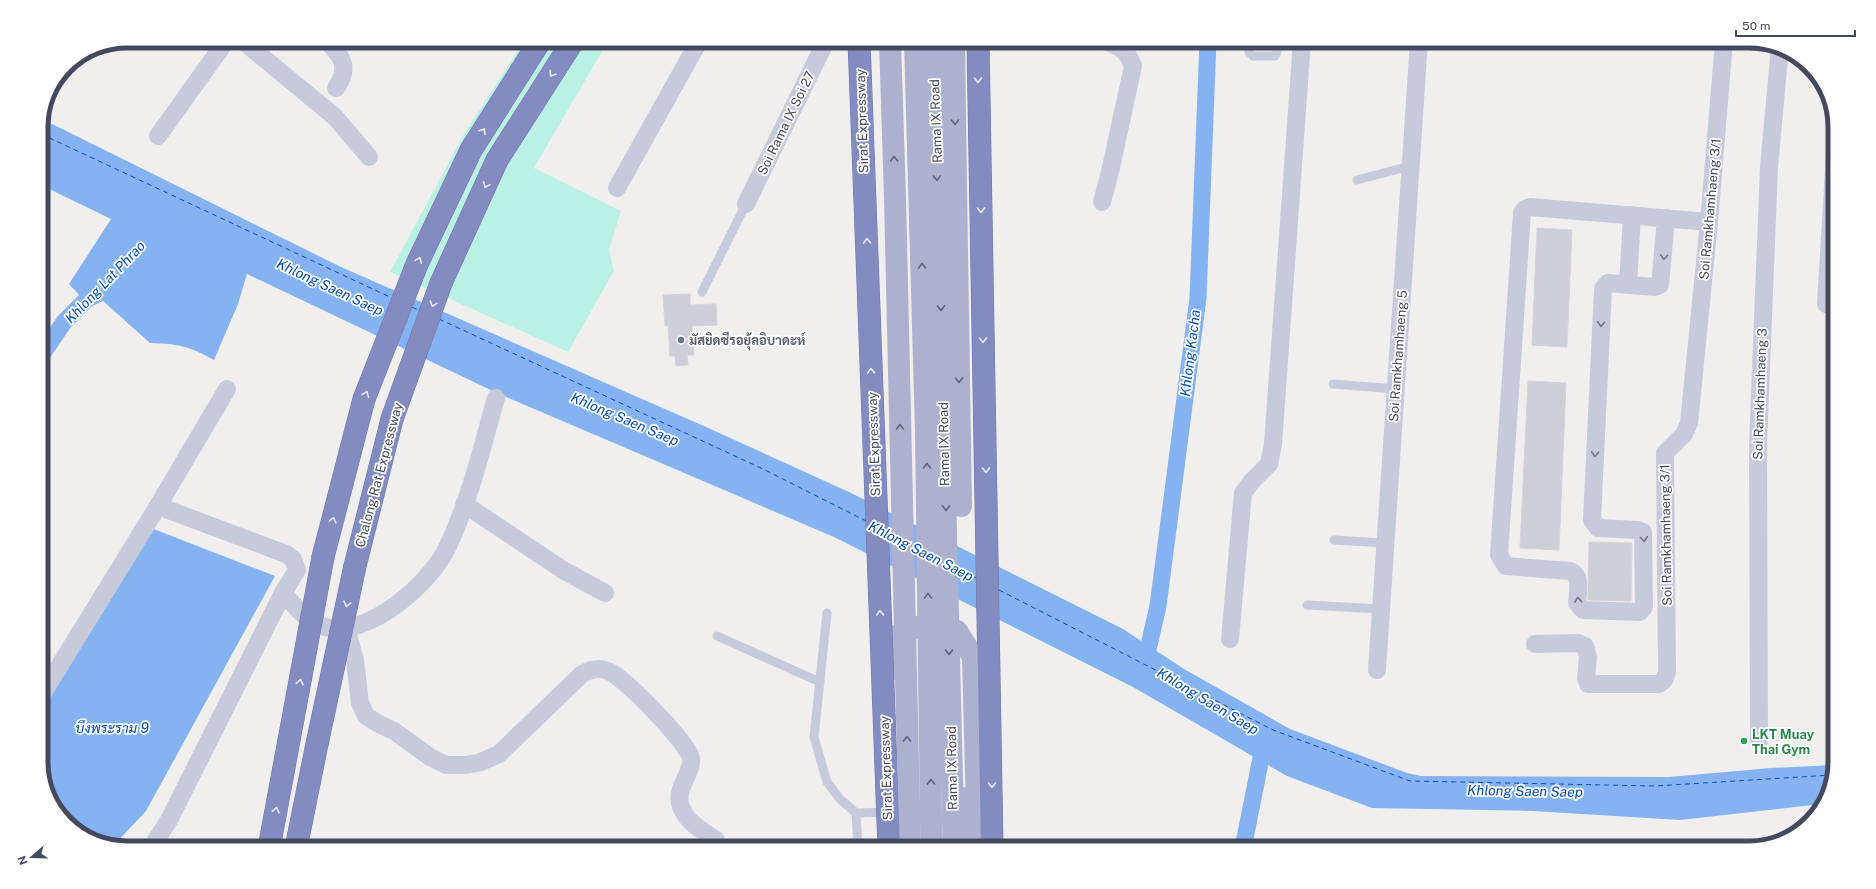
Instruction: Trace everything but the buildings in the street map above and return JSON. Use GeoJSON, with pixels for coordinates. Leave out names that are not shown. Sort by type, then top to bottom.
{"type":"FeatureCollection","features":[{"type":"Feature","properties":{"kind":"highway"},"geometry":{"type":"LineString","coordinates":[[269,841],[323,557],[364,399],[417,264],[471,150],[536,48]]}},
{"type":"Feature","properties":{"kind":"highway","name":"Chalong Rat Expressway"},"geometry":{"type":"LineString","coordinates":[[297,841],[355,566],[392,419],[441,283],[497,160],[569,48]]}},
{"type":"Feature","properties":{"kind":"highway","name":"Sirat Expressway"},"geometry":{"type":"LineString","coordinates":[[859,48],[890,841]]}},
{"type":"Feature","properties":{"kind":"highway"},"geometry":{"type":"LineString","coordinates":[[978,48],[992,841]]}},
{"type":"Feature","properties":{"kind":"main road"},"geometry":{"type":"LineString","coordinates":[[890,48],[910,841]]}},
{"type":"Feature","properties":{"kind":"main road","name":"Rama IX Road"},"geometry":{"type":"LineString","coordinates":[[915,48],[926,433],[932,841]]}},
{"type":"Feature","properties":{"kind":"main road","name":"Rama IX Road"},"geometry":{"type":"LineString","coordinates":[[934,48],[954,841]]}},
{"type":"Feature","properties":{"kind":"main road","name":"Rama IX Road"},"geometry":{"type":"LineString","coordinates":[[954,48],[967,841]]}},
{"type":"Feature","properties":{"kind":"main road"},"geometry":{"type":"LineString","coordinates":[[890,841],[888,654],[894,637],[913,628],[938,624],[957,631],[973,656],[978,841]]}},
{"type":"Feature","properties":{"kind":"street"},"geometry":{"type":"LineString","coordinates":[[158,136],[221,48]]}},
{"type":"Feature","properties":{"kind":"street"},"geometry":{"type":"LineString","coordinates":[[251,48],[334,117],[369,157]]}},
{"type":"Feature","properties":{"kind":"street"},"geometry":{"type":"LineString","coordinates":[[333,48],[340,55],[343,63],[343,78],[336,88]]}},
{"type":"Feature","properties":{"kind":"street"},"geometry":{"type":"LineString","coordinates":[[617,188],[695,48]]}},
{"type":"Feature","properties":{"kind":"street","name":"Soi Rama IX Soi 27"},"geometry":{"type":"LineString","coordinates":[[746,204],[823,48]]}},
{"type":"Feature","properties":{"kind":"street"},"geometry":{"type":"LineString","coordinates":[[1102,202],[1133,66],[1128,54],[1120,48]]}},
{"type":"Feature","properties":{"kind":"street"},"geometry":{"type":"LineString","coordinates":[[1230,639],[1244,493],[1252,481],[1269,464],[1274,444],[1302,48]]}},
{"type":"Feature","properties":{"kind":"street","name":"Soi Ramkhamhaeng 5"},"geometry":{"type":"LineString","coordinates":[[1377,670],[1418,48]]}},
{"type":"Feature","properties":{"kind":"street","name":"Soi Ramkhamhaeng 3/1"},"geometry":{"type":"LineString","coordinates":[[1535,644],[1578,643],[1585,646],[1588,657],[1586,678],[1588,684],[1659,684],[1664,680],[1667,672],[1665,453],[1684,434],[1689,423],[1709,222],[1723,48]]}},
{"type":"Feature","properties":{"kind":"street","name":"Soi Ramkhamhaeng 3"},"geometry":{"type":"LineString","coordinates":[[1759,741],[1758,444],[1769,167],[1779,54]]}},
{"type":"Feature","properties":{"kind":"street"},"geometry":{"type":"LineString","coordinates":[[1666,218],[1660,286],[1655,287],[1608,283],[1603,290],[1592,520],[1598,528],[1638,530],[1643,532],[1644,607],[1640,612],[1583,610],[1578,605],[1578,577],[1575,573],[1570,571],[1506,566],[1499,555],[1522,213],[1525,209],[1530,207],[1632,215],[1666,218],[1709,222]]}},
{"type":"Feature","properties":{"kind":"street"},"geometry":{"type":"LineString","coordinates":[[1628,285],[1632,215]]}},
{"type":"Feature","properties":{"kind":"street"},"geometry":{"type":"LineString","coordinates":[[1826,304],[1828,270]]}},
{"type":"Feature","properties":{"kind":"street"},"geometry":{"type":"LineString","coordinates":[[48,685],[158,506],[227,389]]}},
{"type":"Feature","properties":{"kind":"street"},"geometry":{"type":"LineString","coordinates":[[283,594],[302,614],[316,623],[329,627],[346,627],[381,615],[404,598],[425,579],[448,547],[464,504],[496,398]]}},
{"type":"Feature","properties":{"kind":"street"},"geometry":{"type":"LineString","coordinates":[[464,504],[563,570],[606,593]]}},
{"type":"Feature","properties":{"kind":"street"},"geometry":{"type":"LineString","coordinates":[[156,841],[169,820],[283,594],[297,570],[291,557],[158,506]]}},
{"type":"Feature","properties":{"kind":"street"},"geometry":{"type":"LineString","coordinates":[[346,627],[354,660],[360,702],[366,716],[394,731],[430,758],[446,764],[466,765],[481,762],[499,754],[582,674],[591,669],[609,671],[632,690],[679,737],[691,758],[689,771],[683,781],[680,794],[680,806],[687,819],[716,840]]}},
{"type":"Feature","properties":{"kind":"lane"},"geometry":{"type":"LineString","coordinates":[[1249,48],[1249,52],[1253,56],[1271,58],[1275,56],[1277,48]]}},
{"type":"Feature","properties":{"kind":"lane"},"geometry":{"type":"LineString","coordinates":[[1357,180],[1410,166]]}},
{"type":"Feature","properties":{"kind":"lane"},"geometry":{"type":"LineString","coordinates":[[702,292],[746,204]]}},
{"type":"Feature","properties":{"kind":"lane"},"geometry":{"type":"LineString","coordinates":[[1333,384],[1396,389]]}},
{"type":"Feature","properties":{"kind":"lane"},"geometry":{"type":"LineString","coordinates":[[1334,540],[1385,543]]}},
{"type":"Feature","properties":{"kind":"lane"},"geometry":{"type":"LineString","coordinates":[[1307,605],[1381,609]]}},
{"type":"Feature","properties":{"kind":"lane"},"geometry":{"type":"LineString","coordinates":[[827,613],[814,737],[827,782],[840,799],[856,813],[889,812]]}},
{"type":"Feature","properties":{"kind":"lane"},"geometry":{"type":"LineString","coordinates":[[717,636],[820,682]]}},
{"type":"Feature","properties":{"kind":"lane"},"geometry":{"type":"LineString","coordinates":[[856,813],[858,841]]}},
{"type":"Feature","properties":{"kind":"green space"},"geometry":{"type":"Polygon","coordinates":[[[519,48],[604,48],[534,168],[621,211],[609,250],[614,271],[568,352],[390,272],[464,134],[519,48]]]}},
{"type":"Feature","properties":{"kind":"water","name":"Khlong Saen Saep"},"geometry":{"type":"Polygon","coordinates":[[[48,122],[341,267],[706,427],[849,492],[1123,629],[1184,669],[1290,729],[1407,773],[1421,776],[1669,777],[1771,768],[1828,765],[1822,792],[1816,805],[1680,820],[1533,811],[1372,808],[1287,776],[1133,687],[834,537],[499,394],[247,274],[238,304],[214,360],[184,347],[169,344],[150,343],[103,301],[90,307],[69,284],[111,219],[48,188],[48,122]]]}},
{"type":"Feature","properties":{"kind":"water","name":"บึงพระราม 9"},"geometry":{"type":"Polygon","coordinates":[[[151,528],[275,576],[146,811],[118,840],[97,835],[79,825],[61,806],[56,797],[52,787],[48,767],[48,699],[151,528]]]}},
{"type":"Feature","properties":{"kind":"waterway","name":"Khlong Kacha"},"geometry":{"type":"LineString","coordinates":[[1145,663],[1158,606],[1198,298],[1208,48]]}},
{"type":"Feature","properties":{"kind":"waterway","name":"Khlong Lat Phrao"},"geometry":{"type":"LineString","coordinates":[[48,346],[64,322],[101,285]]}},
{"type":"Feature","properties":{"kind":"waterway"},"geometry":{"type":"LineString","coordinates":[[1244,841],[1265,738]]}},
{"type":"Feature","properties":{"kind":"ferry route"},"geometry":{"type":"LineString","coordinates":[[48,137],[392,298]]}},
{"type":"Feature","properties":{"kind":"ferry route"},"geometry":{"type":"LineString","coordinates":[[412,307],[420,311]]}},
{"type":"Feature","properties":{"kind":"ferry route"},"geometry":{"type":"LineString","coordinates":[[439,319],[763,469],[866,521]]}},
{"type":"Feature","properties":{"kind":"ferry route"},"geometry":{"type":"LineString","coordinates":[[958,569],[976,578]]}},
{"type":"Feature","properties":{"kind":"ferry route"},"geometry":{"type":"LineString","coordinates":[[999,590],[1273,730],[1410,781],[1655,786],[1826,775]]}},
{"type":"Feature","properties":{"kind":"place","name":"มัสยิดซีรอยุ้ลอิบาดะห์"},"geometry":{"type":"Point","coordinates":[681,340]}},
{"type":"Feature","properties":{"kind":"place","name":"LKT Muay Thai Gym"},"geometry":{"type":"Point","coordinates":[1744,741]}}]}
